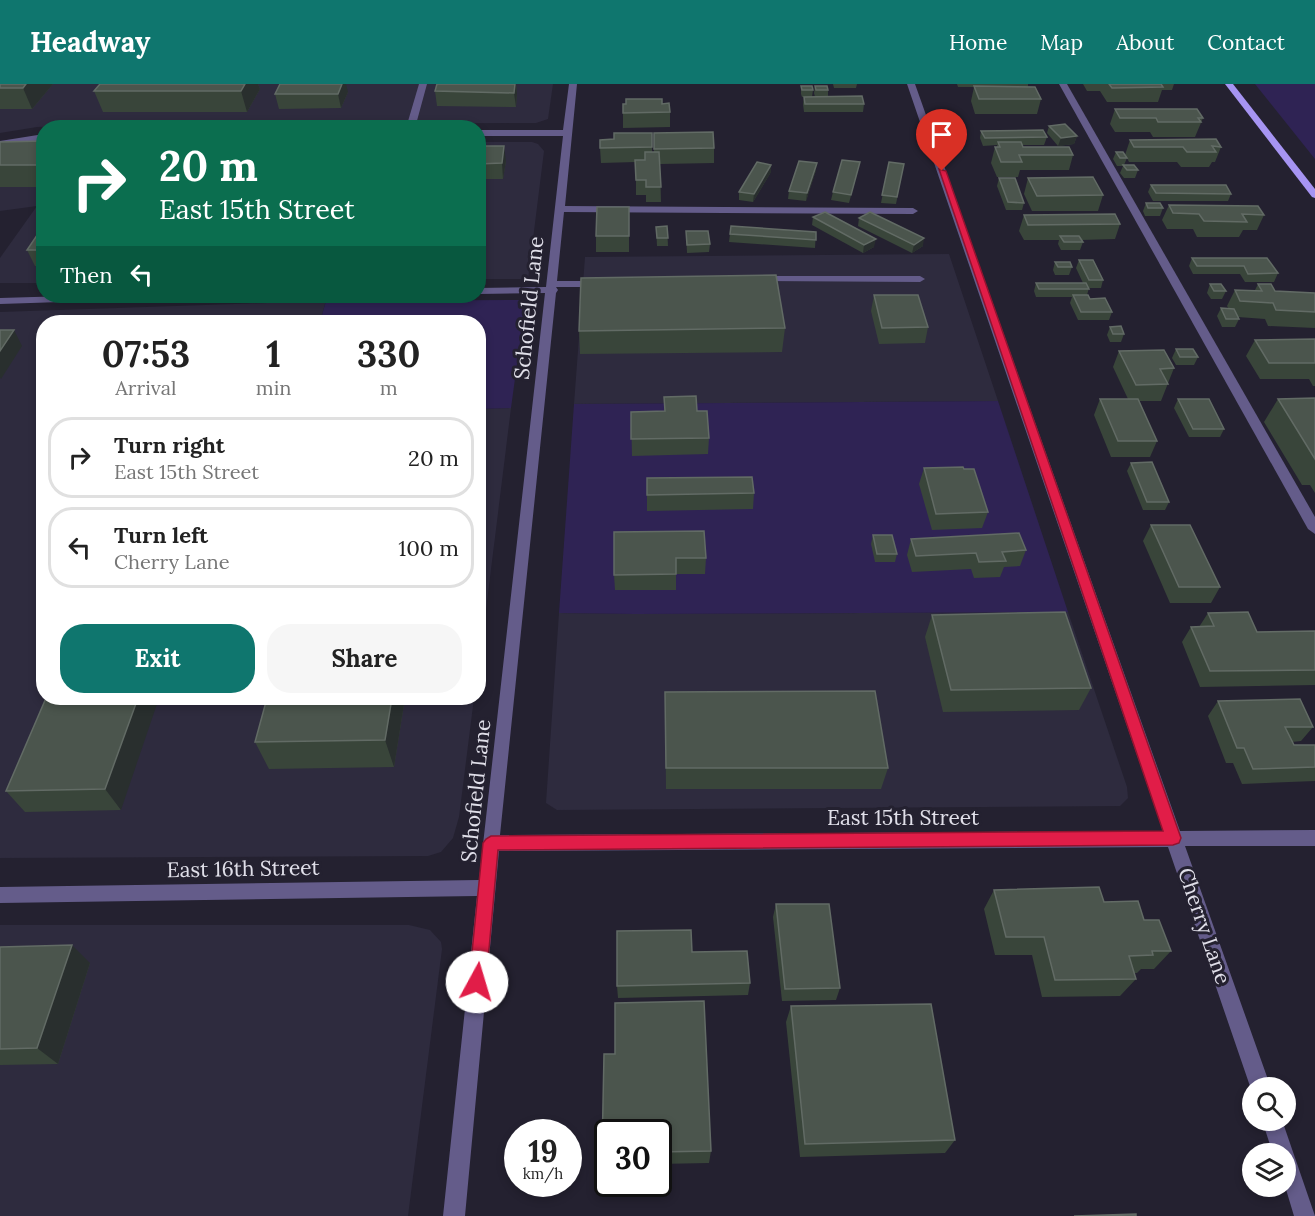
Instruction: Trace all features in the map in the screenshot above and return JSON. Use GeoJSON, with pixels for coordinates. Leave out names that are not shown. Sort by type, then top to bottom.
{"type":"FeatureCollection","features":[{"type":"Feature","properties":{"kind":"main road"},"geometry":{"type":"LineString","coordinates":[[1229,84],[1315,195]]}},
{"type":"Feature","properties":{"kind":"street"},"geometry":{"type":"LineString","coordinates":[[412,120],[423,84]]}},
{"type":"Feature","properties":{"kind":"street","name":"Schofield Lane"},"geometry":{"type":"LineString","coordinates":[[454,1216],[491,843],[553,287],[573,84]]}},
{"type":"Feature","properties":{"kind":"street","name":"Cherry Lane"},"geometry":{"type":"LineString","coordinates":[[911,84],[1256,1077]]}},
{"type":"Feature","properties":{"kind":"street"},"geometry":{"type":"LineString","coordinates":[[1063,84],[1315,529]]}},
{"type":"Feature","properties":{"kind":"street"},"geometry":{"type":"LineString","coordinates":[[486,133],[568,133]]}},
{"type":"Feature","properties":{"kind":"street"},"geometry":{"type":"LineString","coordinates":[[0,144],[36,138]]}},
{"type":"Feature","properties":{"kind":"street"},"geometry":{"type":"LineString","coordinates":[[561,209],[913,211]]}},
{"type":"Feature","properties":{"kind":"street"},"geometry":{"type":"LineString","coordinates":[[747,279],[920,279]]}},
{"type":"Feature","properties":{"kind":"street"},"geometry":{"type":"LineString","coordinates":[[486,291],[610,283]]}},
{"type":"Feature","properties":{"kind":"street"},"geometry":{"type":"LineString","coordinates":[[0,301],[36,300]]}},
{"type":"Feature","properties":{"kind":"street","name":"East 15th Street"},"geometry":{"type":"LineString","coordinates":[[491,843],[1315,838]]}},
{"type":"Feature","properties":{"kind":"street","name":"East 16th Street"},"geometry":{"type":"LineString","coordinates":[[0,895],[487,888]]}},
{"type":"Feature","properties":{"kind":"street"},"geometry":{"type":"LineString","coordinates":[[1296,1189],[1305,1216]]}},
{"type":"Feature","properties":{"kind":"shaded area"},"geometry":{"type":"Polygon","coordinates":[[[0,84],[553,84],[548,119],[536,123],[486,123],[486,120],[36,120],[36,127],[0,133],[0,84]]]}},
{"type":"Feature","properties":{"kind":"shaded area"},"geometry":{"type":"Polygon","coordinates":[[[1255,84],[1315,84],[1315,159],[1255,84]]]}},
{"type":"Feature","properties":{"kind":"shaded area"},"geometry":{"type":"Polygon","coordinates":[[[486,142],[532,142],[538,144],[544,151],[528,279],[486,279],[486,142]]]}},
{"type":"Feature","properties":{"kind":"shaded area"},"geometry":{"type":"Polygon","coordinates":[[[36,147],[36,206],[0,211],[0,153],[36,147]]]}},
{"type":"Feature","properties":{"kind":"shaded area"},"geometry":{"type":"Polygon","coordinates":[[[36,207],[36,283],[0,283],[0,258],[36,207]]]}},
{"type":"Feature","properties":{"kind":"shaded area"},"geometry":{"type":"Polygon","coordinates":[[[949,254],[998,401],[574,404],[585,257],[949,254]]]}},
{"type":"Feature","properties":{"kind":"shaded area"},"geometry":{"type":"Polygon","coordinates":[[[486,300],[519,300],[525,305],[511,408],[486,409],[486,315],[322,315],[325,303],[486,303],[486,300]]]}},
{"type":"Feature","properties":{"kind":"shaded area"},"geometry":{"type":"Polygon","coordinates":[[[325,303],[322,315],[36,315],[36,705],[473,705],[459,817],[453,838],[441,852],[428,856],[0,858],[0,312],[325,303]]]}},
{"type":"Feature","properties":{"kind":"shaded area"},"geometry":{"type":"Polygon","coordinates":[[[998,401],[1068,612],[559,613],[574,404],[998,401]]]}},
{"type":"Feature","properties":{"kind":"shaded area"},"geometry":{"type":"Polygon","coordinates":[[[511,408],[486,610],[486,409],[511,408]]]}},
{"type":"Feature","properties":{"kind":"shaded area"},"geometry":{"type":"Polygon","coordinates":[[[1068,612],[1127,787],[1128,798],[1120,806],[557,810],[546,803],[559,613],[1068,612]]]}},
{"type":"Feature","properties":{"kind":"shaded area"},"geometry":{"type":"Polygon","coordinates":[[[0,925],[409,925],[430,930],[441,942],[442,949],[408,1216],[0,1216],[0,925]]]}},
{"type":"Feature","properties":{"kind":"building"},"geometry":{"type":"Polygon","coordinates":[[[0,84],[26,84],[23,88],[0,88],[0,84]]]}},
{"type":"Feature","properties":{"kind":"building"},"geometry":{"type":"Polygon","coordinates":[[[100,84],[245,84],[241,91],[94,91],[100,84]]]}},
{"type":"Feature","properties":{"kind":"building"},"geometry":{"type":"Polygon","coordinates":[[[280,84],[342,84],[338,94],[275,94],[280,84]]]}},
{"type":"Feature","properties":{"kind":"building"},"geometry":{"type":"Polygon","coordinates":[[[437,84],[515,84],[514,93],[435,91],[437,84]]]}},
{"type":"Feature","properties":{"kind":"building"},"geometry":{"type":"Polygon","coordinates":[[[1109,84],[1161,84],[1163,87],[1112,88],[1109,84]]]}},
{"type":"Feature","properties":{"kind":"building"},"geometry":{"type":"Polygon","coordinates":[[[801,86],[812,86],[813,90],[802,90],[801,86]]]}},
{"type":"Feature","properties":{"kind":"building"},"geometry":{"type":"Polygon","coordinates":[[[815,86],[827,86],[828,90],[816,90],[815,86]]]}},
{"type":"Feature","properties":{"kind":"building"},"geometry":{"type":"Polygon","coordinates":[[[974,86],[1035,87],[1041,99],[979,99],[974,86]]]}},
{"type":"Feature","properties":{"kind":"building"},"geometry":{"type":"Polygon","coordinates":[[[862,96],[864,104],[805,104],[804,97],[862,96]]]}},
{"type":"Feature","properties":{"kind":"building"},"geometry":{"type":"Polygon","coordinates":[[[626,99],[662,99],[662,104],[669,103],[670,112],[623,113],[623,104],[626,104],[626,99]]]}},
{"type":"Feature","properties":{"kind":"building"},"geometry":{"type":"Polygon","coordinates":[[[1115,109],[1197,109],[1203,118],[1198,118],[1201,122],[1158,122],[1156,118],[1120,118],[1115,109]]]}},
{"type":"Feature","properties":{"kind":"building"},"geometry":{"type":"Polygon","coordinates":[[[1065,124],[1077,136],[1061,138],[1049,126],[1065,124]]]}},
{"type":"Feature","properties":{"kind":"building"},"geometry":{"type":"Polygon","coordinates":[[[1043,130],[1047,137],[985,138],[981,131],[1043,130]]]}},
{"type":"Feature","properties":{"kind":"building"},"geometry":{"type":"Polygon","coordinates":[[[713,132],[714,148],[654,149],[654,133],[713,132]]]}},
{"type":"Feature","properties":{"kind":"building"},"geometry":{"type":"Polygon","coordinates":[[[614,133],[652,133],[652,147],[600,148],[600,140],[614,139],[614,133]]]}},
{"type":"Feature","properties":{"kind":"building"},"geometry":{"type":"Polygon","coordinates":[[[1216,139],[1221,147],[1212,146],[1216,152],[1187,152],[1183,147],[1134,147],[1130,140],[1216,139]]]}},
{"type":"Feature","properties":{"kind":"building"},"geometry":{"type":"Polygon","coordinates":[[[36,141],[36,165],[0,165],[0,142],[36,141]]]}},
{"type":"Feature","properties":{"kind":"building"},"geometry":{"type":"Polygon","coordinates":[[[998,142],[1021,142],[1023,147],[1069,147],[1073,155],[1019,155],[1022,162],[1001,162],[995,147],[1000,147],[998,142]]]}},
{"type":"Feature","properties":{"kind":"building"},"geometry":{"type":"Polygon","coordinates":[[[486,146],[504,146],[502,163],[486,164],[486,146]]]}},
{"type":"Feature","properties":{"kind":"building"},"geometry":{"type":"Polygon","coordinates":[[[645,152],[659,152],[661,187],[646,187],[646,180],[636,180],[635,160],[645,160],[645,152]]]}},
{"type":"Feature","properties":{"kind":"building"},"geometry":{"type":"Polygon","coordinates":[[[1116,152],[1123,152],[1127,158],[1120,158],[1116,152]]]}},
{"type":"Feature","properties":{"kind":"building"},"geometry":{"type":"Polygon","coordinates":[[[842,160],[860,162],[851,195],[833,192],[842,160]]]}},
{"type":"Feature","properties":{"kind":"building"},"geometry":{"type":"Polygon","coordinates":[[[799,161],[817,163],[807,193],[789,191],[799,161]]]}},
{"type":"Feature","properties":{"kind":"building"},"geometry":{"type":"Polygon","coordinates":[[[757,162],[771,165],[754,194],[739,192],[757,162]]]}},
{"type":"Feature","properties":{"kind":"building"},"geometry":{"type":"Polygon","coordinates":[[[889,162],[904,164],[897,197],[882,195],[889,162]]]}},
{"type":"Feature","properties":{"kind":"building"},"geometry":{"type":"Polygon","coordinates":[[[1123,165],[1134,165],[1138,170],[1127,170],[1123,165]]]}},
{"type":"Feature","properties":{"kind":"building"},"geometry":{"type":"Polygon","coordinates":[[[1093,177],[1103,195],[1037,196],[1028,178],[1093,177]]]}},
{"type":"Feature","properties":{"kind":"building"},"geometry":{"type":"Polygon","coordinates":[[[999,178],[1015,178],[1024,203],[1008,202],[999,178]]]}},
{"type":"Feature","properties":{"kind":"building"},"geometry":{"type":"Polygon","coordinates":[[[1151,185],[1226,185],[1231,194],[1156,193],[1151,185]]]}},
{"type":"Feature","properties":{"kind":"building"},"geometry":{"type":"Polygon","coordinates":[[[1146,203],[1160,203],[1163,208],[1148,208],[1146,203]]]}},
{"type":"Feature","properties":{"kind":"building"},"geometry":{"type":"Polygon","coordinates":[[[1169,205],[1258,206],[1264,215],[1242,214],[1247,222],[1204,221],[1199,214],[1173,213],[1169,205]]]}},
{"type":"Feature","properties":{"kind":"building"},"geometry":{"type":"Polygon","coordinates":[[[597,207],[629,207],[629,236],[596,236],[597,207]]]}},
{"type":"Feature","properties":{"kind":"building"},"geometry":{"type":"Polygon","coordinates":[[[825,212],[876,239],[864,245],[813,217],[825,212]]]}},
{"type":"Feature","properties":{"kind":"building"},"geometry":{"type":"Polygon","coordinates":[[[870,212],[924,238],[914,245],[859,218],[870,212]]]}},
{"type":"Feature","properties":{"kind":"building"},"geometry":{"type":"Polygon","coordinates":[[[1115,214],[1120,224],[1028,225],[1024,215],[1115,214]]]}},
{"type":"Feature","properties":{"kind":"building"},"geometry":{"type":"Polygon","coordinates":[[[667,226],[668,238],[657,238],[656,227],[667,226]]]}},
{"type":"Feature","properties":{"kind":"building"},"geometry":{"type":"Polygon","coordinates":[[[731,226],[816,232],[816,240],[730,234],[731,226]]]}},
{"type":"Feature","properties":{"kind":"building"},"geometry":{"type":"Polygon","coordinates":[[[686,231],[708,231],[710,244],[687,245],[686,231]]]}},
{"type":"Feature","properties":{"kind":"building"},"geometry":{"type":"Polygon","coordinates":[[[1060,236],[1079,236],[1083,242],[1064,242],[1060,236]]]}},
{"type":"Feature","properties":{"kind":"building"},"geometry":{"type":"Polygon","coordinates":[[[36,237],[36,250],[27,250],[36,237]]]}},
{"type":"Feature","properties":{"kind":"building"},"geometry":{"type":"Polygon","coordinates":[[[1192,258],[1267,258],[1278,273],[1248,274],[1244,266],[1197,266],[1192,258]]]}},
{"type":"Feature","properties":{"kind":"building"},"geometry":{"type":"Polygon","coordinates":[[[1079,260],[1093,260],[1103,280],[1089,280],[1079,260]]]}},
{"type":"Feature","properties":{"kind":"building"},"geometry":{"type":"Polygon","coordinates":[[[1055,262],[1070,262],[1072,267],[1058,267],[1055,262]]]}},
{"type":"Feature","properties":{"kind":"building"},"geometry":{"type":"Polygon","coordinates":[[[776,275],[785,328],[579,331],[581,278],[776,275]]]}},
{"type":"Feature","properties":{"kind":"building"},"geometry":{"type":"Polygon","coordinates":[[[1036,283],[1086,283],[1089,289],[1039,289],[1036,283]]]}},
{"type":"Feature","properties":{"kind":"building"},"geometry":{"type":"Polygon","coordinates":[[[1210,284],[1221,284],[1226,291],[1214,291],[1210,284]]]}},
{"type":"Feature","properties":{"kind":"building"},"geometry":{"type":"Polygon","coordinates":[[[1258,284],[1271,284],[1275,291],[1315,293],[1315,312],[1276,310],[1273,303],[1240,301],[1235,290],[1262,291],[1258,284]]]}},
{"type":"Feature","properties":{"kind":"building"},"geometry":{"type":"Polygon","coordinates":[[[874,295],[918,295],[928,327],[882,328],[874,295]]]}},
{"type":"Feature","properties":{"kind":"building"},"geometry":{"type":"Polygon","coordinates":[[[1073,295],[1088,295],[1090,299],[1105,298],[1112,312],[1081,312],[1073,295]]]}},
{"type":"Feature","properties":{"kind":"building"},"geometry":{"type":"Polygon","coordinates":[[[1221,308],[1234,309],[1239,319],[1226,319],[1221,308]]]}},
{"type":"Feature","properties":{"kind":"building"},"geometry":{"type":"Polygon","coordinates":[[[1121,326],[1124,334],[1113,334],[1110,327],[1121,326]]]}},
{"type":"Feature","properties":{"kind":"building"},"geometry":{"type":"Polygon","coordinates":[[[0,330],[14,330],[0,351],[0,330]]]}},
{"type":"Feature","properties":{"kind":"building"},"geometry":{"type":"Polygon","coordinates":[[[1315,339],[1315,363],[1269,363],[1255,340],[1315,339]]]}},
{"type":"Feature","properties":{"kind":"building"},"geometry":{"type":"Polygon","coordinates":[[[1176,349],[1193,349],[1198,357],[1180,357],[1176,349]]]}},
{"type":"Feature","properties":{"kind":"building"},"geometry":{"type":"Polygon","coordinates":[[[1164,350],[1174,368],[1160,369],[1168,384],[1136,385],[1119,351],[1164,350]]]}},
{"type":"Feature","properties":{"kind":"building"},"geometry":{"type":"Polygon","coordinates":[[[696,396],[697,411],[707,411],[709,438],[631,439],[631,412],[665,411],[664,397],[696,396]]]}},
{"type":"Feature","properties":{"kind":"building"},"geometry":{"type":"Polygon","coordinates":[[[1315,398],[1315,459],[1278,399],[1315,398]]]}},
{"type":"Feature","properties":{"kind":"building"},"geometry":{"type":"Polygon","coordinates":[[[1100,399],[1138,399],[1157,441],[1118,441],[1100,399]]]}},
{"type":"Feature","properties":{"kind":"building"},"geometry":{"type":"Polygon","coordinates":[[[1178,399],[1209,399],[1224,429],[1193,429],[1178,399]]]}},
{"type":"Feature","properties":{"kind":"building"},"geometry":{"type":"Polygon","coordinates":[[[1152,462],[1169,502],[1147,502],[1131,463],[1152,462]]]}},
{"type":"Feature","properties":{"kind":"building"},"geometry":{"type":"Polygon","coordinates":[[[924,468],[974,469],[988,512],[936,514],[924,468]]]}},
{"type":"Feature","properties":{"kind":"building"},"geometry":{"type":"Polygon","coordinates":[[[752,477],[754,493],[647,495],[647,478],[752,477]]]}},
{"type":"Feature","properties":{"kind":"building"},"geometry":{"type":"Polygon","coordinates":[[[1151,525],[1190,525],[1220,587],[1179,587],[1151,525]]]}},
{"type":"Feature","properties":{"kind":"building"},"geometry":{"type":"Polygon","coordinates":[[[704,531],[706,558],[676,558],[676,574],[614,575],[614,532],[704,531]]]}},
{"type":"Feature","properties":{"kind":"building"},"geometry":{"type":"Polygon","coordinates":[[[1019,533],[1026,550],[1002,552],[1006,561],[979,562],[976,553],[916,556],[911,539],[1019,533]]]}},
{"type":"Feature","properties":{"kind":"building"},"geometry":{"type":"Polygon","coordinates":[[[873,535],[892,535],[897,554],[877,554],[873,535]]]}},
{"type":"Feature","properties":{"kind":"building"},"geometry":{"type":"Polygon","coordinates":[[[1065,612],[1091,688],[951,690],[932,615],[1065,612]]]}},
{"type":"Feature","properties":{"kind":"building"},"geometry":{"type":"Polygon","coordinates":[[[1248,612],[1257,632],[1315,631],[1315,670],[1210,671],[1191,627],[1214,626],[1208,613],[1248,612]]]}},
{"type":"Feature","properties":{"kind":"building"},"geometry":{"type":"Polygon","coordinates":[[[875,691],[888,768],[666,768],[665,692],[875,691]]]}},
{"type":"Feature","properties":{"kind":"building"},"geometry":{"type":"Polygon","coordinates":[[[1300,699],[1313,727],[1285,727],[1294,745],[1315,745],[1315,767],[1253,769],[1244,748],[1237,748],[1218,701],[1300,699]]]}},
{"type":"Feature","properties":{"kind":"building"},"geometry":{"type":"Polygon","coordinates":[[[43,705],[135,705],[105,789],[6,791],[43,705]]]}},
{"type":"Feature","properties":{"kind":"building"},"geometry":{"type":"Polygon","coordinates":[[[265,705],[391,705],[385,740],[255,742],[265,705]]]}},
{"type":"Feature","properties":{"kind":"building"},"geometry":{"type":"Polygon","coordinates":[[[1099,887],[1104,902],[1138,901],[1144,920],[1159,920],[1171,951],[1152,951],[1153,955],[1129,956],[1136,979],[1055,980],[1044,937],[1006,937],[994,890],[1099,887]]]}},
{"type":"Feature","properties":{"kind":"building"},"geometry":{"type":"Polygon","coordinates":[[[776,904],[829,904],[840,988],[785,989],[776,904]]]}},
{"type":"Feature","properties":{"kind":"building"},"geometry":{"type":"Polygon","coordinates":[[[691,930],[692,952],[747,951],[750,983],[617,986],[617,931],[691,930]]]}},
{"type":"Feature","properties":{"kind":"building"},"geometry":{"type":"Polygon","coordinates":[[[72,945],[37,1048],[0,1049],[0,947],[72,945]]]}},
{"type":"Feature","properties":{"kind":"building"},"geometry":{"type":"Polygon","coordinates":[[[704,1001],[711,1151],[672,1152],[672,1119],[603,1119],[604,1054],[615,1054],[615,1003],[704,1001]]]}},
{"type":"Feature","properties":{"kind":"building"},"geometry":{"type":"Polygon","coordinates":[[[931,1004],[955,1140],[805,1144],[791,1006],[931,1004]]]}},
{"type":"Feature","properties":{"kind":"building"},"geometry":{"type":"Polygon","coordinates":[[[1136,1214],[1136,1216],[1074,1216],[1136,1214]]]}},
{"type":"Feature","properties":{"kind":"route"},"geometry":{"type":"LineString","coordinates":[[477,982],[491,843],[1173,838],[942,171]]}}]}
